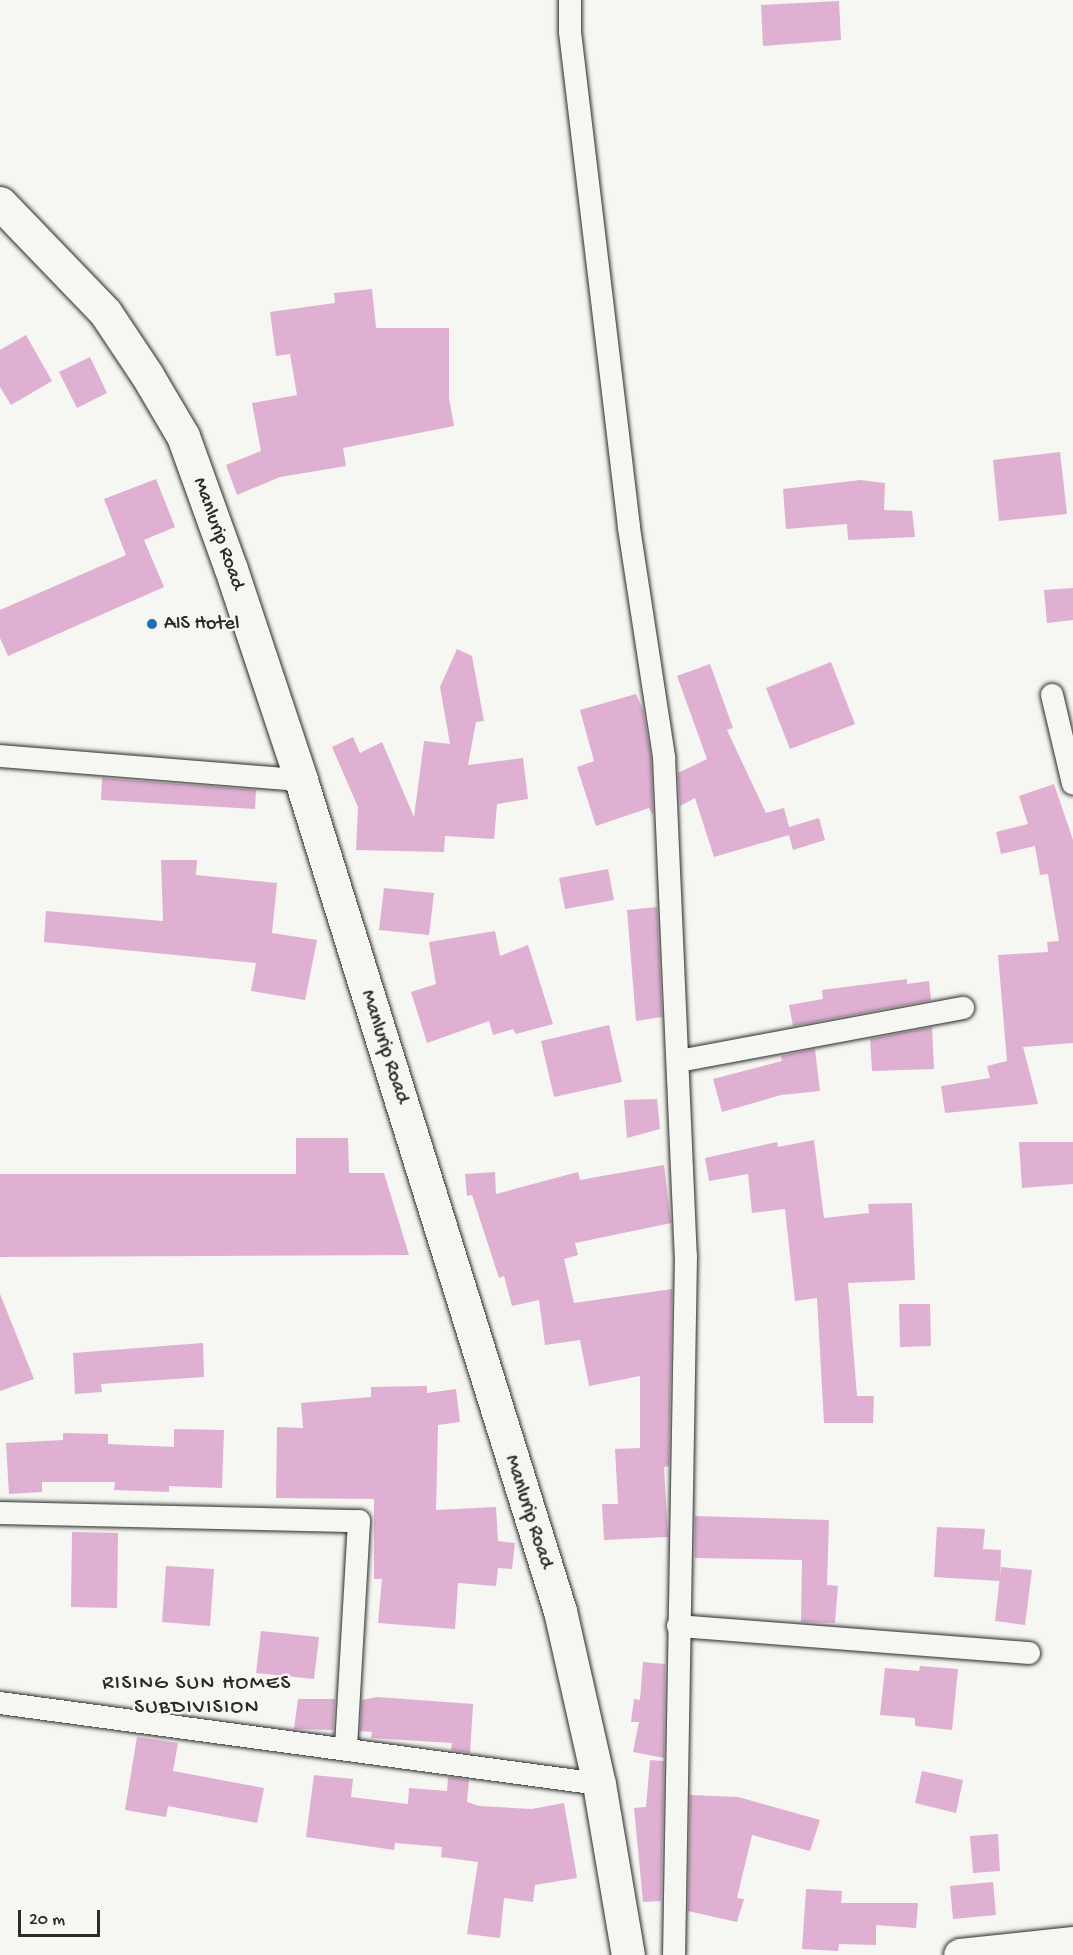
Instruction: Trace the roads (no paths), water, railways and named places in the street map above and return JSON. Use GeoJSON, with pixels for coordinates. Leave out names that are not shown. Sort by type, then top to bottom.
{"type":"FeatureCollection","features":[{"type":"Feature","properties":{"kind":"main road","name":"Manlurip Road"},"geometry":{"type":"LineString","coordinates":[[0,203],[105,312],[183,436],[301,780],[560,1611],[599,1784],[628,1955]]}},
{"type":"Feature","properties":{"kind":"main road"},"geometry":{"type":"LineString","coordinates":[[960,1955],[1062,1948]]}},
{"type":"Feature","properties":{"kind":"street"},"geometry":{"type":"LineString","coordinates":[[570,0],[570,32],[629,528],[664,757],[679,1061],[686,1277],[678,1626],[674,1955]]}},
{"type":"Feature","properties":{"kind":"street"},"geometry":{"type":"LineString","coordinates":[[1052,695],[1073,784]]}},
{"type":"Feature","properties":{"kind":"street"},"geometry":{"type":"LineString","coordinates":[[0,756],[301,780]]}},
{"type":"Feature","properties":{"kind":"street"},"geometry":{"type":"LineString","coordinates":[[679,1061],[963,1008]]}},
{"type":"Feature","properties":{"kind":"street"},"geometry":{"type":"LineString","coordinates":[[0,1514],[359,1521],[346,1748]]}},
{"type":"Feature","properties":{"kind":"street"},"geometry":{"type":"LineString","coordinates":[[678,1626],[1029,1653]]}},
{"type":"Feature","properties":{"kind":"street"},"geometry":{"type":"LineString","coordinates":[[0,1703],[599,1784]]}},
{"type":"Feature","properties":{"kind":"place","name":"AIS Hotel"},"geometry":{"type":"Point","coordinates":[152,624]}},
{"type":"Feature","properties":{"kind":"district","name":"RISING SUN HOMES SUBDIVISION"},"geometry":{"type":"Point","coordinates":[197,1697]}}]}
